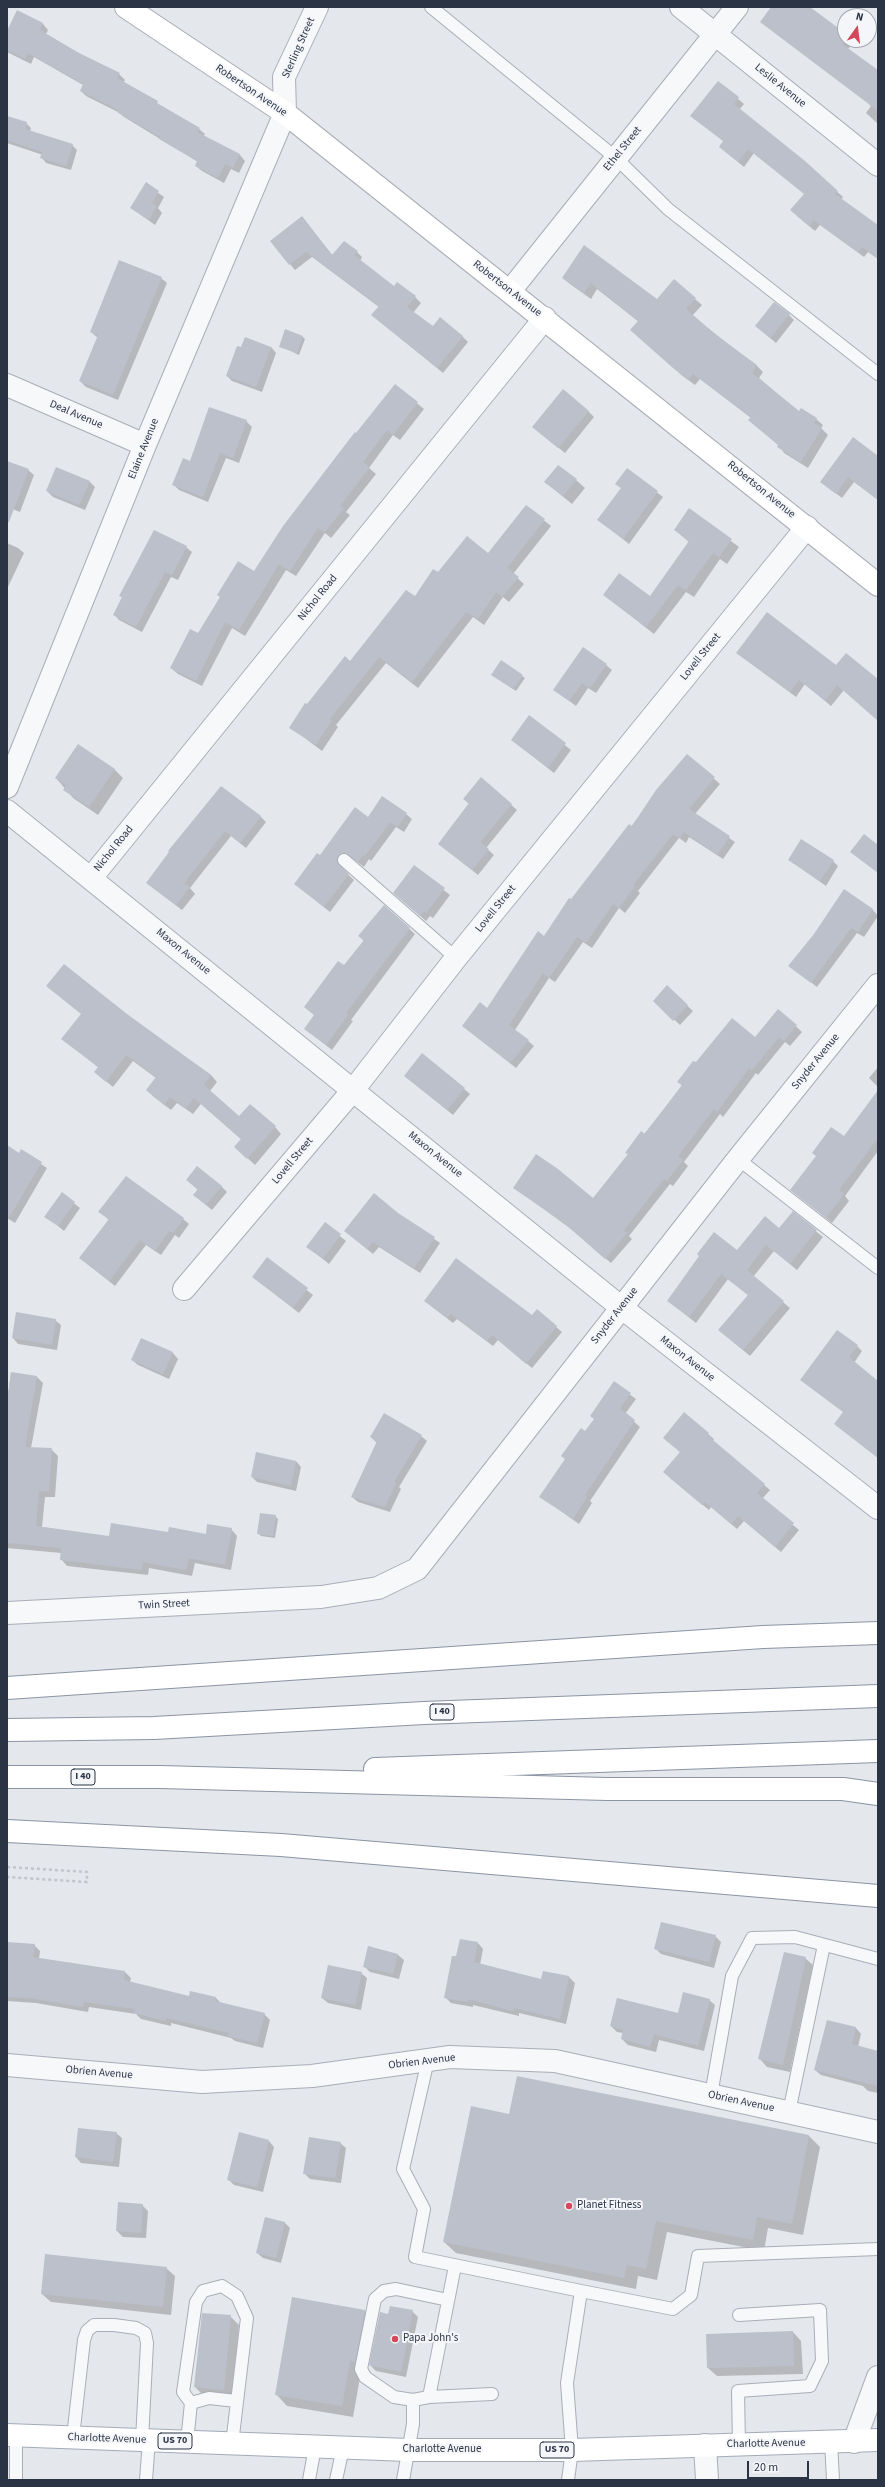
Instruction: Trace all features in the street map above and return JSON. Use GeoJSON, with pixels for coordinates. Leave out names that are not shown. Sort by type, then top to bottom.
{"type":"FeatureCollection","features":[{"type":"Feature","properties":{"kind":"main road","name":"Robertson Avenue"},"geometry":{"type":"LineString","coordinates":[[126,7],[285,112],[878,585]]}},
{"type":"Feature","properties":{"kind":"main road"},"geometry":{"type":"LineString","coordinates":[[7,1688],[747,1638],[878,1633]]}},
{"type":"Feature","properties":{"kind":"main road","name":"I 40"},"geometry":{"type":"LineString","coordinates":[[7,1730],[154,1728],[424,1712],[878,1696]]}},
{"type":"Feature","properties":{"kind":"main road","name":"I 40"},"geometry":{"type":"LineString","coordinates":[[7,1778],[160,1777],[878,1751]]}},
{"type":"Feature","properties":{"kind":"main road"},"geometry":{"type":"LineString","coordinates":[[160,1777],[607,1789],[844,1789],[878,1794]]}},
{"type":"Feature","properties":{"kind":"main road"},"geometry":{"type":"LineString","coordinates":[[7,1831],[281,1844],[878,1896]]}},
{"type":"Feature","properties":{"kind":"main road","name":"Charlotte Avenue"},"geometry":{"type":"LineString","coordinates":[[12,2435],[409,2450],[572,2450],[740,2444],[854,2442],[878,2440]]}},
{"type":"Feature","properties":{"kind":"street","name":"Sterling Street"},"geometry":{"type":"LineString","coordinates":[[285,112],[284,77],[317,7]]}},
{"type":"Feature","properties":{"kind":"street","name":"Leslie Avenue"},"geometry":{"type":"LineString","coordinates":[[681,7],[878,165]]}},
{"type":"Feature","properties":{"kind":"street","name":"Ethel Street"},"geometry":{"type":"LineString","coordinates":[[510,291],[737,7]]}},
{"type":"Feature","properties":{"kind":"street","name":"Elaine Avenue"},"geometry":{"type":"LineString","coordinates":[[7,787],[145,445],[285,112]]}},
{"type":"Feature","properties":{"kind":"street","name":"Nichol Road"},"geometry":{"type":"LineString","coordinates":[[91,878],[545,318]]}},
{"type":"Feature","properties":{"kind":"street","name":"Deal Avenue"},"geometry":{"type":"LineString","coordinates":[[7,385],[145,445]]}},
{"type":"Feature","properties":{"kind":"street","name":"Lovell Street"},"geometry":{"type":"LineString","coordinates":[[184,1289],[354,1089],[456,958],[807,527]]}},
{"type":"Feature","properties":{"kind":"street","name":"Maxon Avenue"},"geometry":{"type":"LineString","coordinates":[[7,811],[354,1089],[622,1308],[871,1504]]}},
{"type":"Feature","properties":{"kind":"street","name":"Snyder Avenue"},"geometry":{"type":"LineString","coordinates":[[321,1597],[378,1588],[417,1569],[738,1159],[878,985]]}},
{"type":"Feature","properties":{"kind":"street","name":"Twin Street"},"geometry":{"type":"LineString","coordinates":[[7,1613],[321,1597]]}},
{"type":"Feature","properties":{"kind":"street","name":"Obrien Avenue"},"geometry":{"type":"LineString","coordinates":[[7,2065],[202,2082],[312,2076],[450,2057],[555,2061],[878,2132]]}},
{"type":"Feature","properties":{"kind":"street"},"geometry":{"type":"LineString","coordinates":[[854,2442],[878,2377]]}},
{"type":"Feature","properties":{"kind":"street"},"geometry":{"type":"LineString","coordinates":[[705,2445],[708,2480]]}},
{"type":"Feature","properties":{"kind":"lane"},"geometry":{"type":"LineString","coordinates":[[431,7],[616,158],[668,209],[878,374]]}},
{"type":"Feature","properties":{"kind":"lane"},"geometry":{"type":"LineString","coordinates":[[344,860],[456,958]]}},
{"type":"Feature","properties":{"kind":"lane"},"geometry":{"type":"LineString","coordinates":[[738,1159],[878,1268]]}},
{"type":"Feature","properties":{"kind":"lane"},"geometry":{"type":"LineString","coordinates":[[710,2095],[732,1976],[752,1938],[795,1937],[878,1959]]}},
{"type":"Feature","properties":{"kind":"lane"},"geometry":{"type":"LineString","coordinates":[[789,2112],[824,1945]]}},
{"type":"Feature","properties":{"kind":"lane"},"geometry":{"type":"LineString","coordinates":[[428,2060],[403,2169],[424,2209],[415,2258],[673,2309],[691,2295],[698,2256],[878,2249]]}},
{"type":"Feature","properties":{"kind":"lane"},"geometry":{"type":"LineString","coordinates":[[428,2397],[455,2266]]}},
{"type":"Feature","properties":{"kind":"lane"},"geometry":{"type":"LineString","coordinates":[[186,2442],[191,2403],[183,2392],[196,2302],[203,2291],[222,2286],[237,2296],[247,2318],[232,2444]]}},
{"type":"Feature","properties":{"kind":"lane"},"geometry":{"type":"LineString","coordinates":[[448,2300],[396,2289],[384,2291],[375,2299],[361,2369],[365,2377],[394,2397],[413,2400],[428,2397],[492,2394]]}},
{"type":"Feature","properties":{"kind":"lane"},"geometry":{"type":"LineString","coordinates":[[568,2480],[572,2450],[567,2383],[581,2291]]}},
{"type":"Feature","properties":{"kind":"lane"},"geometry":{"type":"LineString","coordinates":[[739,2315],[820,2310],[822,2362],[810,2386],[738,2391],[740,2444]]}},
{"type":"Feature","properties":{"kind":"lane"},"geometry":{"type":"LineString","coordinates":[[73,2437],[84,2340],[87,2331],[94,2325],[114,2325],[136,2328],[145,2333],[147,2343],[146,2480]]}},
{"type":"Feature","properties":{"kind":"lane"},"geometry":{"type":"LineString","coordinates":[[191,2403],[209,2398],[236,2402]]}},
{"type":"Feature","properties":{"kind":"lane"},"geometry":{"type":"LineString","coordinates":[[403,2480],[409,2450],[413,2400]]}},
{"type":"Feature","properties":{"kind":"lane"},"geometry":{"type":"LineString","coordinates":[[12,2435],[16,2480]]}},
{"type":"Feature","properties":{"kind":"lane"},"geometry":{"type":"LineString","coordinates":[[831,2442],[833,2480]]}},
{"type":"Feature","properties":{"kind":"lane"},"geometry":{"type":"LineString","coordinates":[[308,2480],[315,2447]]}},
{"type":"Feature","properties":{"kind":"lane"},"geometry":{"type":"LineString","coordinates":[[336,2480],[343,2448]]}},
{"type":"Feature","properties":{"kind":"path"},"geometry":{"type":"LineString","coordinates":[[7,1867],[87,1872],[87,1882],[7,1877]]}},
{"type":"Feature","properties":{"kind":"building"},"geometry":{"type":"Polygon","coordinates":[[[771,7],[810,7],[837,27],[837,48],[848,48],[878,70],[878,111],[760,22],[771,7]]]}},
{"type":"Feature","properties":{"kind":"building"},"geometry":{"type":"Polygon","coordinates":[[[17,10],[43,23],[40,30],[79,53],[120,73],[117,78],[158,101],[157,103],[200,128],[197,132],[240,154],[233,168],[225,164],[218,178],[195,166],[197,161],[117,112],[118,110],[80,91],[83,84],[28,53],[25,59],[7,50],[7,31],[17,10]]]}},
{"type":"Feature","properties":{"kind":"building"},"geometry":{"type":"Polygon","coordinates":[[[718,81],[739,97],[734,104],[805,161],[838,191],[835,194],[878,225],[878,258],[862,247],[858,252],[814,220],[809,226],[790,210],[804,194],[748,149],[738,162],[719,147],[723,141],[690,116],[718,81]]]}},
{"type":"Feature","properties":{"kind":"building"},"geometry":{"type":"Polygon","coordinates":[[[7,116],[27,122],[25,129],[73,144],[66,166],[40,158],[42,152],[7,140],[7,116]]]}},
{"type":"Feature","properties":{"kind":"building"},"geometry":{"type":"Polygon","coordinates":[[[146,182],[159,191],[152,203],[157,206],[149,220],[130,208],[146,182]]]}},
{"type":"Feature","properties":{"kind":"building"},"geometry":{"type":"Polygon","coordinates":[[[302,216],[332,255],[344,241],[358,251],[354,255],[394,286],[397,282],[416,296],[407,307],[433,326],[440,317],[463,336],[437,368],[371,315],[379,306],[306,252],[289,265],[270,241],[302,216]]]}},
{"type":"Feature","properties":{"kind":"building"},"geometry":{"type":"Polygon","coordinates":[[[584,245],[657,299],[674,279],[696,298],[686,309],[721,339],[757,365],[752,373],[799,411],[801,408],[817,418],[814,423],[822,428],[801,462],[777,447],[778,445],[748,420],[751,417],[693,374],[688,380],[673,368],[630,330],[638,321],[591,283],[584,293],[562,278],[584,245]]]}},
{"type":"Feature","properties":{"kind":"building"},"geometry":{"type":"Polygon","coordinates":[[[119,260],[162,277],[113,395],[79,381],[98,335],[90,332],[119,260]]]}},
{"type":"Feature","properties":{"kind":"building"},"geometry":{"type":"Polygon","coordinates":[[[774,302],[790,314],[770,338],[755,326],[774,302]]]}},
{"type":"Feature","properties":{"kind":"building"},"geometry":{"type":"Polygon","coordinates":[[[285,329],[303,336],[297,353],[279,347],[285,329]]]}},
{"type":"Feature","properties":{"kind":"building"},"geometry":{"type":"Polygon","coordinates":[[[245,337],[271,347],[256,387],[226,376],[237,346],[241,347],[245,337]]]}},
{"type":"Feature","properties":{"kind":"building"},"geometry":{"type":"Polygon","coordinates":[[[395,384],[418,402],[393,435],[387,430],[363,462],[370,467],[340,506],[344,508],[325,532],[318,528],[290,571],[279,564],[239,630],[225,622],[196,681],[170,668],[190,629],[198,633],[220,597],[217,595],[238,561],[254,571],[283,526],[355,432],[356,433],[395,384]]]}},
{"type":"Feature","properties":{"kind":"building"},"geometry":{"type":"Polygon","coordinates":[[[563,389],[589,411],[558,448],[532,427],[563,389]]]}},
{"type":"Feature","properties":{"kind":"building"},"geometry":{"type":"Polygon","coordinates":[[[209,407],[247,420],[233,458],[220,453],[203,497],[172,485],[183,458],[190,461],[209,407]]]}},
{"type":"Feature","properties":{"kind":"building"},"geometry":{"type":"Polygon","coordinates":[[[853,437],[878,456],[878,500],[848,477],[836,494],[820,482],[853,437]]]}},
{"type":"Feature","properties":{"kind":"building"},"geometry":{"type":"Polygon","coordinates":[[[7,461],[29,469],[9,522],[7,522],[7,461]]]}},
{"type":"Feature","properties":{"kind":"building"},"geometry":{"type":"Polygon","coordinates":[[[558,465],[577,479],[563,496],[544,482],[558,465]]]}},
{"type":"Feature","properties":{"kind":"building"},"geometry":{"type":"Polygon","coordinates":[[[56,467],[90,481],[79,505],[46,491],[56,467]]]}},
{"type":"Feature","properties":{"kind":"building"},"geometry":{"type":"Polygon","coordinates":[[[627,468],[658,491],[623,539],[597,520],[621,488],[615,484],[627,468]]]}},
{"type":"Feature","properties":{"kind":"building"},"geometry":{"type":"Polygon","coordinates":[[[526,505],[545,519],[507,568],[519,577],[502,597],[496,592],[478,619],[466,612],[412,682],[379,657],[330,719],[332,720],[316,745],[289,728],[305,703],[307,704],[345,656],[350,661],[406,590],[415,596],[433,569],[438,572],[467,536],[488,553],[526,505]]]}},
{"type":"Feature","properties":{"kind":"building"},"geometry":{"type":"Polygon","coordinates":[[[689,508],[732,539],[719,557],[713,553],[686,590],[678,585],[646,627],[603,595],[619,573],[650,596],[689,541],[674,530],[689,508]]]}},
{"type":"Feature","properties":{"kind":"building"},"geometry":{"type":"Polygon","coordinates":[[[154,530],[187,546],[172,575],[165,572],[136,627],[113,615],[122,597],[119,596],[154,530]]]}},
{"type":"Feature","properties":{"kind":"building"},"geometry":{"type":"Polygon","coordinates":[[[767,612],[836,665],[846,653],[878,679],[878,721],[837,685],[825,701],[799,680],[790,692],[736,653],[767,612]]]}},
{"type":"Feature","properties":{"kind":"building"},"geometry":{"type":"Polygon","coordinates":[[[583,647],[607,664],[590,688],[582,683],[569,701],[553,690],[583,647]]]}},
{"type":"Feature","properties":{"kind":"building"},"geometry":{"type":"Polygon","coordinates":[[[501,660],[523,675],[513,689],[491,675],[501,660]]]}},
{"type":"Feature","properties":{"kind":"building"},"geometry":{"type":"Polygon","coordinates":[[[529,715],[566,743],[548,768],[511,740],[529,715]]]}},
{"type":"Feature","properties":{"kind":"building"},"geometry":{"type":"Polygon","coordinates":[[[78,744],[115,769],[89,807],[63,790],[66,785],[55,778],[78,744]]]}},
{"type":"Feature","properties":{"kind":"building"},"geometry":{"type":"Polygon","coordinates":[[[687,754],[715,777],[689,809],[730,836],[717,855],[684,832],[680,838],[673,834],[633,885],[635,886],[619,908],[613,904],[586,943],[577,937],[549,978],[543,973],[509,1025],[529,1040],[510,1063],[462,1026],[480,1002],[487,1008],[538,931],[544,936],[569,898],[571,899],[629,824],[632,826],[656,790],[687,754]]]}},
{"type":"Feature","properties":{"kind":"building"},"geometry":{"type":"Polygon","coordinates":[[[481,777],[512,804],[480,842],[489,849],[472,870],[438,844],[469,803],[463,799],[481,777]]]}},
{"type":"Feature","properties":{"kind":"building"},"geometry":{"type":"Polygon","coordinates":[[[221,786],[261,816],[240,843],[225,831],[184,883],[190,887],[176,905],[146,883],[169,852],[168,851],[221,786]]]}},
{"type":"Feature","properties":{"kind":"building"},"geometry":{"type":"Polygon","coordinates":[[[382,796],[407,813],[398,827],[390,822],[365,856],[363,855],[358,862],[346,853],[339,855],[337,863],[349,874],[324,907],[294,884],[317,853],[320,855],[355,807],[368,817],[382,796]]]}},
{"type":"Feature","properties":{"kind":"building"},"geometry":{"type":"Polygon","coordinates":[[[864,834],[878,845],[878,873],[850,852],[864,834]]]}},
{"type":"Feature","properties":{"kind":"building"},"geometry":{"type":"Polygon","coordinates":[[[801,839],[834,860],[820,881],[788,860],[801,839]]]}},
{"type":"Feature","properties":{"kind":"building"},"geometry":{"type":"Polygon","coordinates":[[[414,865],[445,888],[426,913],[424,911],[420,916],[393,893],[414,865]]]}},
{"type":"Feature","properties":{"kind":"building"},"geometry":{"type":"Polygon","coordinates":[[[844,889],[873,909],[858,932],[851,928],[811,983],[788,966],[814,934],[844,889]]]}},
{"type":"Feature","properties":{"kind":"building"},"geometry":{"type":"Polygon","coordinates":[[[384,905],[410,928],[346,1013],[348,1015],[326,1045],[304,1029],[314,1015],[304,1007],[338,961],[344,965],[364,940],[358,936],[384,905]]]}},
{"type":"Feature","properties":{"kind":"building"},"geometry":{"type":"Polygon","coordinates":[[[64,964],[127,1014],[211,1075],[204,1085],[239,1116],[250,1104],[276,1126],[247,1159],[234,1147],[241,1139],[194,1098],[186,1108],[170,1097],[164,1105],[146,1090],[156,1077],[126,1055],[106,1082],[94,1072],[98,1067],[61,1039],[81,1014],[46,986],[64,964]]]}},
{"type":"Feature","properties":{"kind":"building"},"geometry":{"type":"Polygon","coordinates":[[[667,985],[688,1005],[673,1021],[653,1001],[667,985]]]}},
{"type":"Feature","properties":{"kind":"building"},"geometry":{"type":"Polygon","coordinates":[[[778,1009],[797,1025],[784,1041],[779,1037],[752,1070],[749,1068],[717,1112],[714,1109],[678,1156],[683,1160],[667,1181],[664,1179],[624,1230],[627,1233],[605,1259],[564,1223],[513,1188],[536,1154],[558,1169],[593,1198],[628,1154],[625,1153],[641,1131],[645,1134],[682,1085],[677,1082],[693,1061],[696,1062],[732,1018],[755,1037],[778,1009]]]}},
{"type":"Feature","properties":{"kind":"building"},"geometry":{"type":"Polygon","coordinates":[[[422,1053],[465,1088],[447,1110],[404,1076],[422,1053]]]}},
{"type":"Feature","properties":{"kind":"building"},"geometry":{"type":"Polygon","coordinates":[[[878,1090],[878,1138],[839,1190],[844,1194],[826,1218],[790,1190],[816,1156],[812,1153],[831,1127],[844,1136],[878,1090]]]}},
{"type":"Feature","properties":{"kind":"building"},"geometry":{"type":"Polygon","coordinates":[[[7,1145],[19,1153],[21,1149],[42,1162],[7,1221],[7,1145]]]}},
{"type":"Feature","properties":{"kind":"building"},"geometry":{"type":"Polygon","coordinates":[[[197,1166],[222,1186],[206,1205],[193,1195],[198,1189],[186,1180],[197,1166]]]}},
{"type":"Feature","properties":{"kind":"building"},"geometry":{"type":"Polygon","coordinates":[[[126,1176],[184,1218],[173,1233],[169,1231],[155,1251],[140,1240],[109,1281],[79,1258],[109,1219],[98,1212],[126,1176]]]}},
{"type":"Feature","properties":{"kind":"building"},"geometry":{"type":"Polygon","coordinates":[[[62,1192],[75,1202],[58,1226],[44,1217],[62,1192]]]}},
{"type":"Feature","properties":{"kind":"building"},"geometry":{"type":"Polygon","coordinates":[[[374,1193],[398,1213],[435,1237],[414,1268],[373,1242],[367,1249],[344,1231],[374,1193]]]}},
{"type":"Feature","properties":{"kind":"building"},"geometry":{"type":"Polygon","coordinates":[[[793,1211],[817,1230],[790,1264],[766,1245],[747,1270],[784,1301],[743,1350],[718,1330],[748,1295],[721,1274],[689,1317],[667,1301],[699,1256],[697,1254],[714,1232],[737,1250],[765,1216],[779,1228],[793,1211]]]}},
{"type":"Feature","properties":{"kind":"building"},"geometry":{"type":"Polygon","coordinates":[[[325,1222],[341,1234],[323,1259],[306,1247],[325,1222]]]}},
{"type":"Feature","properties":{"kind":"building"},"geometry":{"type":"Polygon","coordinates":[[[267,1257],[308,1288],[293,1308],[252,1277],[267,1257]]]}},
{"type":"Feature","properties":{"kind":"building"},"geometry":{"type":"Polygon","coordinates":[[[456,1258],[532,1315],[537,1309],[557,1326],[526,1364],[492,1335],[487,1341],[451,1314],[447,1318],[424,1301],[456,1258]]]}},
{"type":"Feature","properties":{"kind":"building"},"geometry":{"type":"Polygon","coordinates":[[[16,1312],[56,1319],[52,1345],[12,1338],[16,1312]]]}},
{"type":"Feature","properties":{"kind":"building"},"geometry":{"type":"Polygon","coordinates":[[[837,1330],[858,1345],[849,1357],[878,1381],[878,1458],[834,1424],[843,1412],[800,1380],[837,1330]]]}},
{"type":"Feature","properties":{"kind":"building"},"geometry":{"type":"Polygon","coordinates":[[[141,1338],[173,1352],[163,1374],[131,1360],[141,1338]]]}},
{"type":"Feature","properties":{"kind":"building"},"geometry":{"type":"Polygon","coordinates":[[[11,1372],[37,1376],[25,1447],[52,1448],[49,1492],[39,1491],[36,1526],[109,1536],[111,1523],[168,1532],[169,1527],[206,1534],[207,1524],[232,1528],[225,1565],[189,1558],[186,1570],[143,1562],[142,1570],[60,1560],[61,1548],[7,1543],[7,1403],[11,1372]]]}},
{"type":"Feature","properties":{"kind":"building"},"geometry":{"type":"Polygon","coordinates":[[[614,1381],[631,1393],[620,1408],[635,1420],[585,1495],[587,1497],[573,1519],[539,1497],[565,1459],[561,1456],[581,1428],[585,1431],[594,1419],[590,1416],[614,1381]]]}},
{"type":"Feature","properties":{"kind":"building"},"geometry":{"type":"Polygon","coordinates":[[[684,1412],[709,1433],[707,1435],[765,1484],[757,1493],[794,1523],[775,1547],[738,1516],[731,1524],[705,1502],[702,1505],[663,1472],[680,1452],[663,1438],[684,1412]]]}},
{"type":"Feature","properties":{"kind":"building"},"geometry":{"type":"Polygon","coordinates":[[[384,1413],[422,1435],[394,1482],[396,1483],[385,1507],[351,1497],[377,1441],[370,1437],[384,1413]]]}},
{"type":"Feature","properties":{"kind":"building"},"geometry":{"type":"Polygon","coordinates":[[[256,1452],[296,1461],[291,1486],[251,1477],[256,1452]]]}},
{"type":"Feature","properties":{"kind":"building"},"geometry":{"type":"Polygon","coordinates":[[[260,1513],[276,1515],[273,1536],[257,1534],[260,1513]]]}},
{"type":"Feature","properties":{"kind":"building"},"geometry":{"type":"Polygon","coordinates":[[[661,1922],[716,1935],[709,1962],[654,1949],[661,1922]]]}},
{"type":"Feature","properties":{"kind":"building"},"geometry":{"type":"Polygon","coordinates":[[[460,1939],[478,1942],[474,1962],[541,1979],[543,1971],[569,1976],[560,2019],[514,2008],[513,2011],[468,1999],[467,2002],[444,1998],[452,1956],[456,1956],[460,1939]]]}},
{"type":"Feature","properties":{"kind":"building"},"geometry":{"type":"Polygon","coordinates":[[[7,1942],[35,1944],[33,1957],[125,1971],[124,1980],[189,1996],[190,1991],[216,1997],[215,2001],[265,2013],[257,2043],[228,2036],[229,2033],[166,2018],[165,2021],[134,2013],[135,2009],[84,2002],[83,2007],[29,1998],[7,1997],[7,1942]]]}},
{"type":"Feature","properties":{"kind":"building"},"geometry":{"type":"Polygon","coordinates":[[[368,1946],[398,1954],[393,1974],[363,1967],[368,1946]]]}},
{"type":"Feature","properties":{"kind":"building"},"geometry":{"type":"Polygon","coordinates":[[[784,1952],[806,1957],[783,2065],[758,2059],[784,1952]]]}},
{"type":"Feature","properties":{"kind":"building"},"geometry":{"type":"Polygon","coordinates":[[[328,1965],[362,1972],[355,2005],[321,1998],[328,1965]]]}},
{"type":"Feature","properties":{"kind":"building"},"geometry":{"type":"Polygon","coordinates":[[[683,1992],[710,1999],[698,2046],[654,2034],[650,2047],[621,2039],[623,2030],[610,2026],[617,1998],[678,2013],[683,1992]]]}},
{"type":"Feature","properties":{"kind":"building"},"geometry":{"type":"Polygon","coordinates":[[[827,2020],[856,2027],[852,2044],[878,2051],[878,2086],[814,2070],[827,2020]]]}},
{"type":"Feature","properties":{"kind":"building"},"geometry":{"type":"Polygon","coordinates":[[[517,2076],[809,2135],[792,2224],[757,2217],[753,2240],[656,2221],[646,2269],[627,2265],[624,2278],[443,2242],[471,2106],[509,2114],[517,2076]]]}},
{"type":"Feature","properties":{"kind":"building"},"geometry":{"type":"Polygon","coordinates":[[[78,2128],[117,2132],[113,2162],[75,2157],[78,2128]]]}},
{"type":"Feature","properties":{"kind":"building"},"geometry":{"type":"Polygon","coordinates":[[[239,2132],[269,2140],[257,2187],[227,2180],[239,2132]]]}},
{"type":"Feature","properties":{"kind":"building"},"geometry":{"type":"Polygon","coordinates":[[[309,2137],[341,2142],[335,2178],[303,2174],[309,2137]]]}},
{"type":"Feature","properties":{"kind":"building"},"geometry":{"type":"Polygon","coordinates":[[[118,2202],[143,2204],[141,2233],[116,2231],[118,2202]]]}},
{"type":"Feature","properties":{"kind":"building"},"geometry":{"type":"Polygon","coordinates":[[[265,2217],[285,2222],[276,2258],[256,2253],[265,2217]]]}},
{"type":"Feature","properties":{"kind":"building"},"geometry":{"type":"Polygon","coordinates":[[[45,2254],[167,2267],[163,2307],[41,2294],[45,2254]]]}},
{"type":"Feature","properties":{"kind":"building"},"geometry":{"type":"Polygon","coordinates":[[[292,2297],[365,2310],[355,2362],[350,2361],[342,2406],[275,2395],[292,2297]]]}},
{"type":"Feature","properties":{"kind":"building","name":"Papa John's"},"geometry":{"type":"Polygon","coordinates":[[[390,2306],[413,2310],[401,2372],[369,2365],[380,2312],[388,2314],[390,2306]]]}},
{"type":"Feature","properties":{"kind":"building"},"geometry":{"type":"Polygon","coordinates":[[[202,2313],[231,2315],[224,2390],[194,2387],[202,2313]]]}},
{"type":"Feature","properties":{"kind":"building"},"geometry":{"type":"Polygon","coordinates":[[[793,2331],[794,2366],[707,2368],[706,2334],[793,2331]]]}},
{"type":"Feature","properties":{"kind":"place","name":"Planet Fitness"},"geometry":{"type":"Point","coordinates":[569,2206]}},
{"type":"Feature","properties":{"kind":"place","name":"Papa John's"},"geometry":{"type":"Point","coordinates":[395,2339]}}]}
